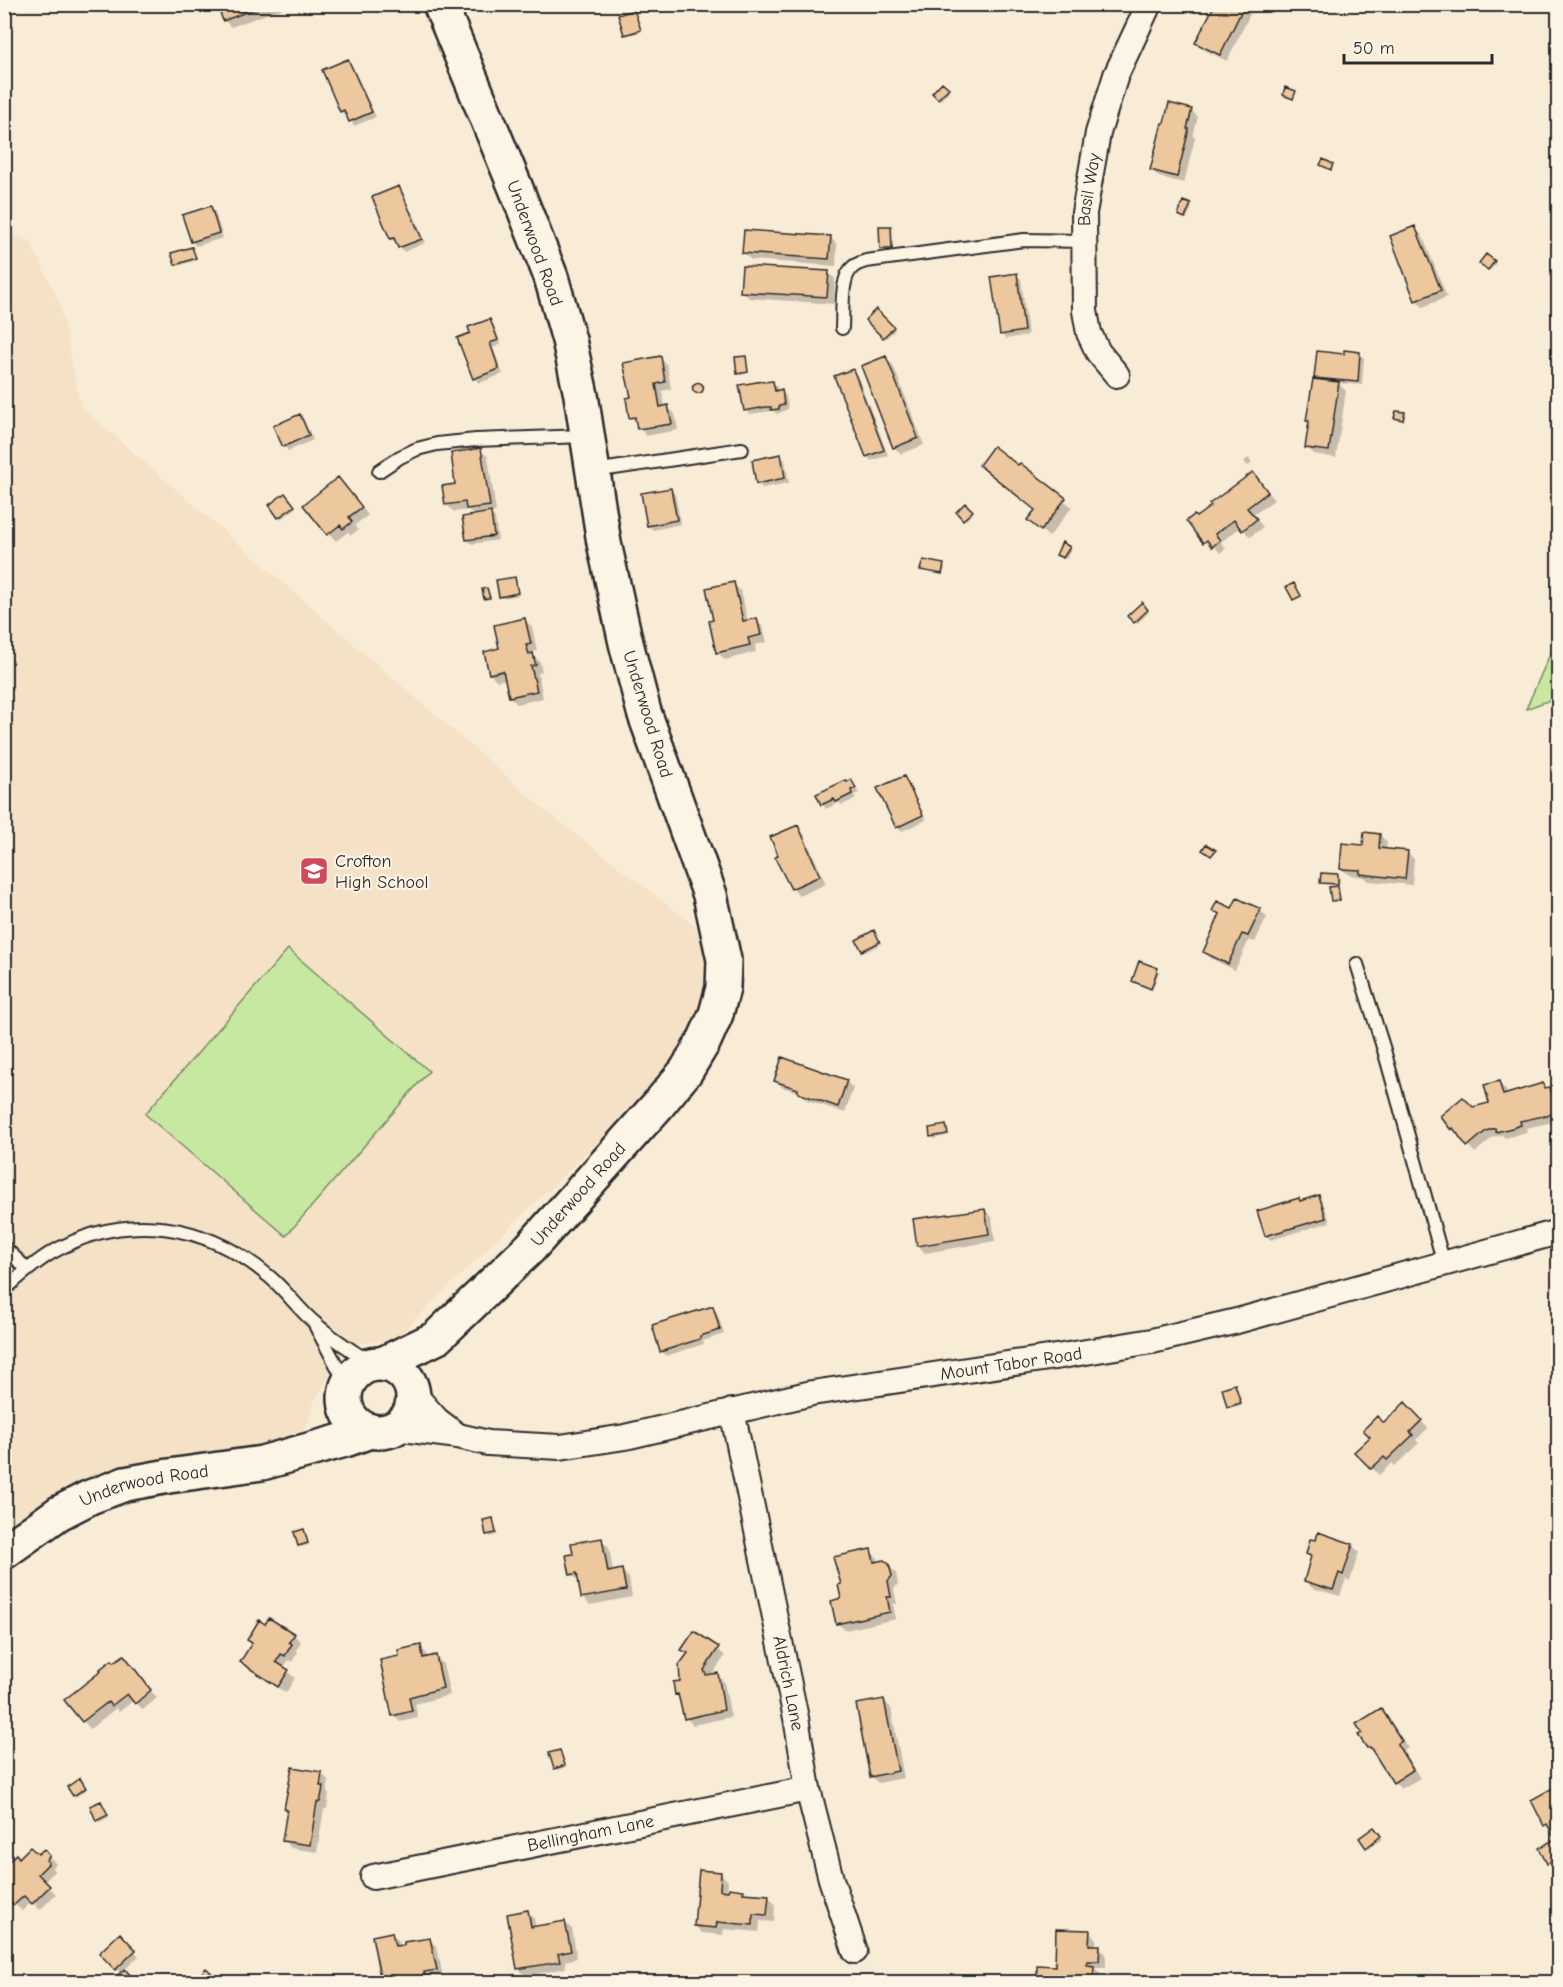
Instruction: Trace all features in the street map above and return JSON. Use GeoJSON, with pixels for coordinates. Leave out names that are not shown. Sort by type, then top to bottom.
{"type":"FeatureCollection","features":[{"type":"Feature","properties":{"kind":"street","name":"Underwood Road"},"geometry":{"type":"LineString","coordinates":[[377,1364],[436,1338],[530,1248],[686,1071],[704,1041],[716,1014],[723,988],[724,960],[710,895],[644,712],[626,643],[604,543],[569,340],[551,277],[440,4]]}},
{"type":"Feature","properties":{"kind":"street","name":"Basil Way"},"geometry":{"type":"LineString","coordinates":[[1117,375],[1098,352],[1089,333],[1085,311],[1084,213],[1098,133],[1116,75],[1149,4]]}},
{"type":"Feature","properties":{"kind":"street","name":"Mount Tabor Road"},"geometry":{"type":"LineString","coordinates":[[382,1430],[458,1436],[488,1443],[560,1447],[625,1437],[812,1393],[1152,1341],[1238,1321],[1558,1232]]}},
{"type":"Feature","properties":{"kind":"street","name":"Underwood Road"},"geometry":{"type":"LineString","coordinates":[[412,1392],[436,1338]]}},
{"type":"Feature","properties":{"kind":"street"},"geometry":{"type":"LineString","coordinates":[[297,1453],[361,1368],[377,1364],[393,1367],[402,1372],[412,1392],[413,1403],[403,1422],[382,1430],[359,1426],[351,1418],[346,1407],[346,1390]]}},
{"type":"Feature","properties":{"kind":"street","name":"Mount Tabor Road"},"geometry":{"type":"LineString","coordinates":[[412,1392],[437,1420],[458,1436]]}},
{"type":"Feature","properties":{"kind":"street","name":"Aldrich Lane"},"geometry":{"type":"LineString","coordinates":[[732,1411],[796,1718],[808,1789],[831,1879],[855,1951]]}},
{"type":"Feature","properties":{"kind":"street","name":"Underwood Road"},"geometry":{"type":"LineString","coordinates":[[4,1552],[59,1513],[90,1497],[125,1484],[262,1463],[382,1430]]}},
{"type":"Feature","properties":{"kind":"street","name":"Bellingham Lane"},"geometry":{"type":"LineString","coordinates":[[373,1877],[808,1789]]}},
{"type":"Feature","properties":{"kind":"lane"},"geometry":{"type":"LineString","coordinates":[[842,328],[844,288],[847,276],[853,267],[866,261],[1024,240],[1084,241]]}},
{"type":"Feature","properties":{"kind":"lane"},"geometry":{"type":"LineString","coordinates":[[379,471],[417,449],[437,444],[476,440],[587,436]]}},
{"type":"Feature","properties":{"kind":"lane"},"geometry":{"type":"LineString","coordinates":[[593,471],[741,449]]}},
{"type":"Feature","properties":{"kind":"lane"},"geometry":{"type":"LineString","coordinates":[[1357,964],[1444,1264]]}},
{"type":"Feature","properties":{"kind":"lane"},"geometry":{"type":"LineString","coordinates":[[4,1290],[50,1254],[78,1239],[104,1231],[134,1226],[159,1226],[183,1231],[226,1247],[247,1260],[271,1278],[315,1323],[377,1364]]}},
{"type":"Feature","properties":{"kind":"lane"},"geometry":{"type":"LineString","coordinates":[[4,1247],[28,1270]]}},
{"type":"Feature","properties":{"kind":"lane"},"geometry":{"type":"LineString","coordinates":[[315,1323],[346,1390]]}},
{"type":"Feature","properties":{"kind":"shaded area","name":"Crofton High School"},"geometry":{"type":"Polygon","coordinates":[[[4,231],[30,241],[60,304],[81,407],[545,810],[703,932],[705,960],[698,1008],[688,1033],[672,1060],[644,1097],[395,1339],[346,1346],[313,1404],[304,1435],[240,1453],[168,1458],[123,1466],[88,1478],[53,1496],[5,1532],[4,231]]]}},
{"type":"Feature","properties":{"kind":"green space"},"geometry":{"type":"Polygon","coordinates":[[[1558,636],[1558,697],[1526,709],[1558,636]]]}},
{"type":"Feature","properties":{"kind":"green space"},"geometry":{"type":"Polygon","coordinates":[[[288,949],[429,1071],[286,1236],[145,1114],[288,949]]]}},
{"type":"Feature","properties":{"kind":"building"},"geometry":{"type":"Polygon","coordinates":[[[217,4],[267,4],[223,21],[217,4]]]}},
{"type":"Feature","properties":{"kind":"building"},"geometry":{"type":"Polygon","coordinates":[[[1215,4],[1245,4],[1220,55],[1195,43],[1215,4]]]}},
{"type":"Feature","properties":{"kind":"building"},"geometry":{"type":"Polygon","coordinates":[[[634,10],[641,30],[624,35],[618,15],[634,10]]]}},
{"type":"Feature","properties":{"kind":"building"},"geometry":{"type":"Polygon","coordinates":[[[348,59],[372,112],[349,122],[344,110],[340,112],[322,70],[348,59]]]}},
{"type":"Feature","properties":{"kind":"building"},"geometry":{"type":"Polygon","coordinates":[[[942,82],[949,88],[938,99],[932,93],[942,82]]]}},
{"type":"Feature","properties":{"kind":"building"},"geometry":{"type":"Polygon","coordinates":[[[1285,87],[1296,91],[1293,99],[1283,95],[1285,87]]]}},
{"type":"Feature","properties":{"kind":"building"},"geometry":{"type":"Polygon","coordinates":[[[1169,103],[1192,109],[1177,177],[1150,170],[1169,103]]]}},
{"type":"Feature","properties":{"kind":"building"},"geometry":{"type":"Polygon","coordinates":[[[1323,159],[1333,164],[1331,170],[1320,165],[1323,159]]]}},
{"type":"Feature","properties":{"kind":"building"},"geometry":{"type":"Polygon","coordinates":[[[399,186],[422,239],[398,248],[394,238],[390,239],[372,197],[399,186]]]}},
{"type":"Feature","properties":{"kind":"building"},"geometry":{"type":"Polygon","coordinates":[[[1183,201],[1191,204],[1185,218],[1178,215],[1183,201]]]}},
{"type":"Feature","properties":{"kind":"building"},"geometry":{"type":"Polygon","coordinates":[[[211,206],[219,233],[191,242],[182,215],[211,206]]]}},
{"type":"Feature","properties":{"kind":"building"},"geometry":{"type":"Polygon","coordinates":[[[879,226],[891,226],[892,249],[880,249],[879,226]]]}},
{"type":"Feature","properties":{"kind":"building"},"geometry":{"type":"Polygon","coordinates":[[[1415,226],[1441,290],[1415,301],[1390,236],[1415,226]]]}},
{"type":"Feature","properties":{"kind":"building"},"geometry":{"type":"Polygon","coordinates":[[[744,230],[831,236],[829,259],[742,253],[744,230]]]}},
{"type":"Feature","properties":{"kind":"building"},"geometry":{"type":"Polygon","coordinates":[[[192,247],[196,258],[175,265],[171,253],[192,247]]]}},
{"type":"Feature","properties":{"kind":"building"},"geometry":{"type":"Polygon","coordinates":[[[1486,254],[1495,261],[1488,270],[1479,263],[1486,254]]]}},
{"type":"Feature","properties":{"kind":"building"},"geometry":{"type":"Polygon","coordinates":[[[742,266],[829,271],[827,297],[740,292],[742,266]]]}},
{"type":"Feature","properties":{"kind":"building"},"geometry":{"type":"Polygon","coordinates":[[[1017,273],[1024,331],[1000,335],[991,277],[1017,273]]]}},
{"type":"Feature","properties":{"kind":"building"},"geometry":{"type":"Polygon","coordinates":[[[876,309],[894,327],[883,338],[865,320],[876,309]]]}},
{"type":"Feature","properties":{"kind":"building"},"geometry":{"type":"Polygon","coordinates":[[[490,319],[498,340],[490,343],[499,369],[473,379],[457,338],[470,333],[468,327],[490,319]]]}},
{"type":"Feature","properties":{"kind":"building"},"geometry":{"type":"Polygon","coordinates":[[[1344,350],[1360,352],[1358,382],[1314,378],[1317,351],[1344,354],[1344,350]]]}},
{"type":"Feature","properties":{"kind":"building"},"geometry":{"type":"Polygon","coordinates":[[[661,356],[665,382],[656,384],[660,407],[668,405],[672,424],[637,429],[635,417],[629,418],[626,398],[631,397],[623,363],[661,356]]]}},
{"type":"Feature","properties":{"kind":"building"},"geometry":{"type":"Polygon","coordinates":[[[746,356],[748,372],[737,374],[735,357],[746,356]]]}},
{"type":"Feature","properties":{"kind":"building"},"geometry":{"type":"Polygon","coordinates":[[[886,356],[918,438],[893,448],[861,366],[886,356]]]}},
{"type":"Feature","properties":{"kind":"building"},"geometry":{"type":"Polygon","coordinates":[[[853,369],[884,450],[866,457],[834,376],[853,369]]]}},
{"type":"Feature","properties":{"kind":"building"},"geometry":{"type":"Polygon","coordinates":[[[1313,379],[1339,382],[1329,451],[1305,448],[1309,421],[1306,421],[1313,379]]]}},
{"type":"Feature","properties":{"kind":"building"},"geometry":{"type":"Polygon","coordinates":[[[773,381],[775,391],[782,389],[784,405],[779,406],[779,409],[771,410],[771,407],[766,407],[744,411],[739,385],[773,381]]]}},
{"type":"Feature","properties":{"kind":"building"},"geometry":{"type":"Polygon","coordinates":[[[698,382],[704,388],[698,394],[692,388],[698,382]]]}},
{"type":"Feature","properties":{"kind":"building"},"geometry":{"type":"Polygon","coordinates":[[[1396,411],[1405,412],[1403,420],[1394,418],[1396,411]]]}},
{"type":"Feature","properties":{"kind":"building"},"geometry":{"type":"Polygon","coordinates":[[[300,414],[309,435],[283,447],[273,426],[300,414]]]}},
{"type":"Feature","properties":{"kind":"building"},"geometry":{"type":"Polygon","coordinates":[[[993,446],[1018,465],[1020,463],[1066,498],[1041,531],[1027,520],[1035,510],[979,465],[993,446]]]}},
{"type":"Feature","properties":{"kind":"building"},"geometry":{"type":"Polygon","coordinates":[[[481,448],[490,506],[466,509],[465,502],[445,505],[442,486],[455,484],[451,453],[481,448]]]}},
{"type":"Feature","properties":{"kind":"building"},"geometry":{"type":"Polygon","coordinates":[[[781,454],[785,478],[756,484],[752,460],[781,454]]]}},
{"type":"Feature","properties":{"kind":"building"},"geometry":{"type":"Polygon","coordinates":[[[1253,472],[1268,492],[1247,508],[1257,519],[1242,531],[1234,520],[1215,534],[1220,540],[1212,547],[1207,540],[1203,543],[1186,521],[1194,515],[1196,517],[1211,506],[1209,504],[1253,472]]]}},
{"type":"Feature","properties":{"kind":"building"},"geometry":{"type":"Polygon","coordinates":[[[338,477],[362,507],[349,517],[352,522],[343,529],[340,525],[327,535],[303,505],[338,477]]]}},
{"type":"Feature","properties":{"kind":"building"},"geometry":{"type":"Polygon","coordinates":[[[671,488],[677,520],[647,526],[641,493],[671,488]]]}},
{"type":"Feature","properties":{"kind":"building"},"geometry":{"type":"Polygon","coordinates":[[[285,493],[295,506],[278,518],[269,505],[285,493]]]}},
{"type":"Feature","properties":{"kind":"building"},"geometry":{"type":"Polygon","coordinates":[[[965,503],[973,511],[963,520],[956,512],[965,503]]]}},
{"type":"Feature","properties":{"kind":"building"},"geometry":{"type":"Polygon","coordinates":[[[491,512],[494,536],[466,540],[462,517],[491,512]]]}},
{"type":"Feature","properties":{"kind":"building"},"geometry":{"type":"Polygon","coordinates":[[[1062,542],[1070,547],[1063,558],[1056,555],[1062,542]]]}},
{"type":"Feature","properties":{"kind":"building"},"geometry":{"type":"Polygon","coordinates":[[[923,560],[944,564],[942,574],[920,570],[923,560]]]}},
{"type":"Feature","properties":{"kind":"building"},"geometry":{"type":"Polygon","coordinates":[[[515,577],[518,593],[499,597],[496,580],[515,577]]]}},
{"type":"Feature","properties":{"kind":"building"},"geometry":{"type":"Polygon","coordinates":[[[734,582],[743,621],[757,618],[761,635],[748,638],[750,645],[716,653],[709,621],[713,620],[706,588],[734,582]]]}},
{"type":"Feature","properties":{"kind":"building"},"geometry":{"type":"Polygon","coordinates":[[[1294,583],[1301,596],[1293,600],[1286,587],[1294,583]]]}},
{"type":"Feature","properties":{"kind":"building"},"geometry":{"type":"Polygon","coordinates":[[[487,588],[490,598],[484,599],[482,589],[487,588]]]}},
{"type":"Feature","properties":{"kind":"building"},"geometry":{"type":"Polygon","coordinates":[[[1142,602],[1148,610],[1134,623],[1127,616],[1142,602]]]}},
{"type":"Feature","properties":{"kind":"building"},"geometry":{"type":"Polygon","coordinates":[[[525,618],[531,644],[526,645],[529,654],[533,653],[536,665],[531,666],[537,691],[509,697],[503,671],[489,674],[484,652],[499,648],[494,625],[525,618]]]}},
{"type":"Feature","properties":{"kind":"building"},"geometry":{"type":"Polygon","coordinates":[[[904,776],[923,815],[896,828],[877,788],[904,776]]]}},
{"type":"Feature","properties":{"kind":"building"},"geometry":{"type":"Polygon","coordinates":[[[851,779],[856,788],[851,790],[852,794],[836,802],[834,799],[821,805],[816,794],[851,779]]]}},
{"type":"Feature","properties":{"kind":"building"},"geometry":{"type":"Polygon","coordinates":[[[798,825],[820,876],[791,889],[775,858],[778,855],[770,837],[798,825]]]}},
{"type":"Feature","properties":{"kind":"building"},"geometry":{"type":"Polygon","coordinates":[[[1364,832],[1380,834],[1379,848],[1408,851],[1405,879],[1360,874],[1360,870],[1340,869],[1342,843],[1363,845],[1364,832]]]}},
{"type":"Feature","properties":{"kind":"building"},"geometry":{"type":"Polygon","coordinates":[[[1206,844],[1216,850],[1211,856],[1202,850],[1206,844]]]}},
{"type":"Feature","properties":{"kind":"building"},"geometry":{"type":"Polygon","coordinates":[[[1321,873],[1338,874],[1338,884],[1320,883],[1321,873]]]}},
{"type":"Feature","properties":{"kind":"building"},"geometry":{"type":"Polygon","coordinates":[[[1338,886],[1340,900],[1331,901],[1329,887],[1338,886]]]}},
{"type":"Feature","properties":{"kind":"building"},"geometry":{"type":"Polygon","coordinates":[[[1237,898],[1261,909],[1248,936],[1242,934],[1228,964],[1203,952],[1220,914],[1212,911],[1217,901],[1232,908],[1237,898]]]}},
{"type":"Feature","properties":{"kind":"building"},"geometry":{"type":"Polygon","coordinates":[[[874,930],[880,942],[862,951],[856,940],[874,930]]]}},
{"type":"Feature","properties":{"kind":"building"},"geometry":{"type":"Polygon","coordinates":[[[1139,961],[1158,968],[1151,989],[1132,981],[1139,961]]]}},
{"type":"Feature","properties":{"kind":"building"},"geometry":{"type":"Polygon","coordinates":[[[782,1057],[847,1080],[838,1107],[798,1093],[798,1089],[774,1081],[782,1057]]]}},
{"type":"Feature","properties":{"kind":"building"},"geometry":{"type":"Polygon","coordinates":[[[1499,1081],[1503,1095],[1543,1083],[1544,1088],[1550,1087],[1556,1110],[1552,1111],[1553,1114],[1520,1121],[1521,1125],[1512,1128],[1496,1132],[1495,1128],[1486,1131],[1467,1147],[1453,1128],[1451,1130],[1440,1116],[1463,1097],[1473,1107],[1489,1103],[1484,1085],[1499,1081]]]}},
{"type":"Feature","properties":{"kind":"building"},"geometry":{"type":"Polygon","coordinates":[[[946,1125],[948,1134],[930,1137],[929,1128],[946,1125]]]}},
{"type":"Feature","properties":{"kind":"building"},"geometry":{"type":"Polygon","coordinates":[[[1319,1195],[1326,1218],[1265,1236],[1257,1211],[1299,1198],[1300,1201],[1319,1195]]]}},
{"type":"Feature","properties":{"kind":"building"},"geometry":{"type":"Polygon","coordinates":[[[985,1209],[989,1234],[917,1246],[913,1219],[985,1209]]]}},
{"type":"Feature","properties":{"kind":"building"},"geometry":{"type":"Polygon","coordinates":[[[713,1306],[720,1330],[660,1352],[652,1325],[713,1306]]]}},
{"type":"Feature","properties":{"kind":"building"},"geometry":{"type":"Polygon","coordinates":[[[1235,1384],[1241,1403],[1227,1407],[1222,1388],[1235,1384]]]}},
{"type":"Feature","properties":{"kind":"building"},"geometry":{"type":"Polygon","coordinates":[[[1405,1402],[1422,1420],[1410,1432],[1413,1435],[1387,1460],[1384,1457],[1371,1469],[1354,1452],[1370,1437],[1363,1430],[1377,1416],[1384,1423],[1405,1402]]]}},
{"type":"Feature","properties":{"kind":"building"},"geometry":{"type":"Polygon","coordinates":[[[493,1518],[496,1533],[486,1535],[483,1520],[493,1518]]]}},
{"type":"Feature","properties":{"kind":"building"},"geometry":{"type":"Polygon","coordinates":[[[304,1529],[308,1543],[298,1546],[294,1532],[304,1529]]]}},
{"type":"Feature","properties":{"kind":"building"},"geometry":{"type":"Polygon","coordinates":[[[1318,1532],[1353,1544],[1343,1575],[1339,1573],[1333,1590],[1304,1581],[1311,1556],[1306,1554],[1310,1539],[1316,1540],[1318,1532]]]}},
{"type":"Feature","properties":{"kind":"building"},"geometry":{"type":"Polygon","coordinates":[[[602,1538],[608,1572],[622,1569],[626,1590],[581,1598],[577,1573],[570,1575],[566,1555],[573,1554],[571,1543],[602,1538]]]}},
{"type":"Feature","properties":{"kind":"building"},"geometry":{"type":"Polygon","coordinates":[[[871,1549],[874,1562],[884,1560],[889,1564],[892,1576],[888,1581],[891,1597],[887,1597],[890,1612],[836,1624],[831,1601],[841,1598],[838,1585],[841,1584],[833,1557],[871,1549]]]}},
{"type":"Feature","properties":{"kind":"building"},"geometry":{"type":"Polygon","coordinates":[[[269,1618],[295,1634],[289,1642],[292,1644],[285,1656],[281,1654],[276,1662],[289,1670],[278,1687],[240,1662],[252,1643],[247,1640],[259,1620],[265,1624],[269,1618]]]}},
{"type":"Feature","properties":{"kind":"building"},"geometry":{"type":"Polygon","coordinates":[[[694,1631],[719,1647],[704,1670],[706,1675],[718,1673],[724,1710],[684,1719],[673,1682],[680,1681],[679,1665],[688,1653],[681,1650],[694,1631]]]}},
{"type":"Feature","properties":{"kind":"building"},"geometry":{"type":"Polygon","coordinates":[[[421,1645],[423,1658],[436,1655],[443,1688],[409,1697],[412,1711],[392,1716],[380,1660],[399,1656],[398,1650],[421,1645]]]}},
{"type":"Feature","properties":{"kind":"building"},"geometry":{"type":"Polygon","coordinates":[[[124,1655],[151,1690],[135,1704],[127,1694],[111,1706],[108,1702],[82,1722],[64,1700],[112,1660],[114,1662],[124,1655]]]}},
{"type":"Feature","properties":{"kind":"building"},"geometry":{"type":"Polygon","coordinates":[[[884,1699],[898,1771],[870,1777],[856,1704],[884,1699]]]}},
{"type":"Feature","properties":{"kind":"building"},"geometry":{"type":"Polygon","coordinates":[[[1381,1708],[1402,1741],[1397,1744],[1413,1770],[1393,1783],[1370,1747],[1367,1748],[1358,1735],[1362,1733],[1356,1724],[1381,1708]]]}},
{"type":"Feature","properties":{"kind":"building"},"geometry":{"type":"Polygon","coordinates":[[[560,1750],[565,1765],[554,1769],[549,1753],[560,1750]]]}},
{"type":"Feature","properties":{"kind":"building"},"geometry":{"type":"Polygon","coordinates":[[[292,1767],[322,1772],[320,1786],[323,1786],[322,1793],[320,1802],[317,1802],[310,1845],[282,1841],[287,1810],[284,1809],[292,1767]]]}},
{"type":"Feature","properties":{"kind":"building"},"geometry":{"type":"Polygon","coordinates":[[[80,1778],[86,1788],[73,1796],[67,1787],[80,1778]]]}},
{"type":"Feature","properties":{"kind":"building"},"geometry":{"type":"Polygon","coordinates":[[[1558,1785],[1558,1858],[1547,1864],[1539,1848],[1555,1839],[1547,1824],[1544,1826],[1531,1800],[1558,1785]]]}},
{"type":"Feature","properties":{"kind":"building"},"geometry":{"type":"Polygon","coordinates":[[[101,1801],[108,1815],[96,1821],[90,1806],[101,1801]]]}},
{"type":"Feature","properties":{"kind":"building"},"geometry":{"type":"Polygon","coordinates":[[[1374,1827],[1381,1836],[1366,1848],[1359,1838],[1374,1827]]]}},
{"type":"Feature","properties":{"kind":"building"},"geometry":{"type":"Polygon","coordinates":[[[30,1847],[38,1854],[44,1849],[50,1856],[46,1860],[49,1863],[38,1874],[50,1886],[32,1904],[24,1896],[14,1905],[4,1896],[4,1878],[8,1874],[4,1866],[16,1854],[19,1858],[30,1847]]]}},
{"type":"Feature","properties":{"kind":"building"},"geometry":{"type":"Polygon","coordinates":[[[699,1870],[721,1872],[720,1890],[728,1891],[729,1888],[744,1890],[743,1893],[769,1895],[767,1915],[753,1914],[753,1925],[717,1922],[716,1928],[694,1926],[699,1870]]]}},
{"type":"Feature","properties":{"kind":"building"},"geometry":{"type":"Polygon","coordinates":[[[528,1910],[531,1927],[565,1921],[571,1951],[558,1954],[560,1962],[517,1969],[507,1914],[528,1910]]]}},
{"type":"Feature","properties":{"kind":"building"},"geometry":{"type":"Polygon","coordinates":[[[1056,1929],[1090,1930],[1089,1945],[1100,1945],[1099,1961],[1088,1961],[1087,1965],[1094,1966],[1093,1982],[1037,1982],[1037,1965],[1055,1966],[1056,1929]]]}},
{"type":"Feature","properties":{"kind":"building"},"geometry":{"type":"Polygon","coordinates":[[[392,1932],[395,1946],[404,1945],[404,1942],[430,1938],[437,1970],[424,1972],[426,1982],[388,1982],[388,1980],[381,1982],[372,1936],[392,1932]]]}},
{"type":"Feature","properties":{"kind":"building"},"geometry":{"type":"Polygon","coordinates":[[[120,1933],[136,1950],[115,1970],[99,1953],[120,1933]]]}},
{"type":"Feature","properties":{"kind":"building"},"geometry":{"type":"Polygon","coordinates":[[[206,1968],[217,1978],[213,1982],[199,1982],[196,1980],[206,1968]]]}},
{"type":"Feature","properties":{"kind":"building"},"geometry":{"type":"Polygon","coordinates":[[[125,1969],[136,1982],[109,1982],[125,1969]]]}},
{"type":"Feature","properties":{"kind":"place","name":"Crofton High School"},"geometry":{"type":"Point","coordinates":[314,871]}}]}
